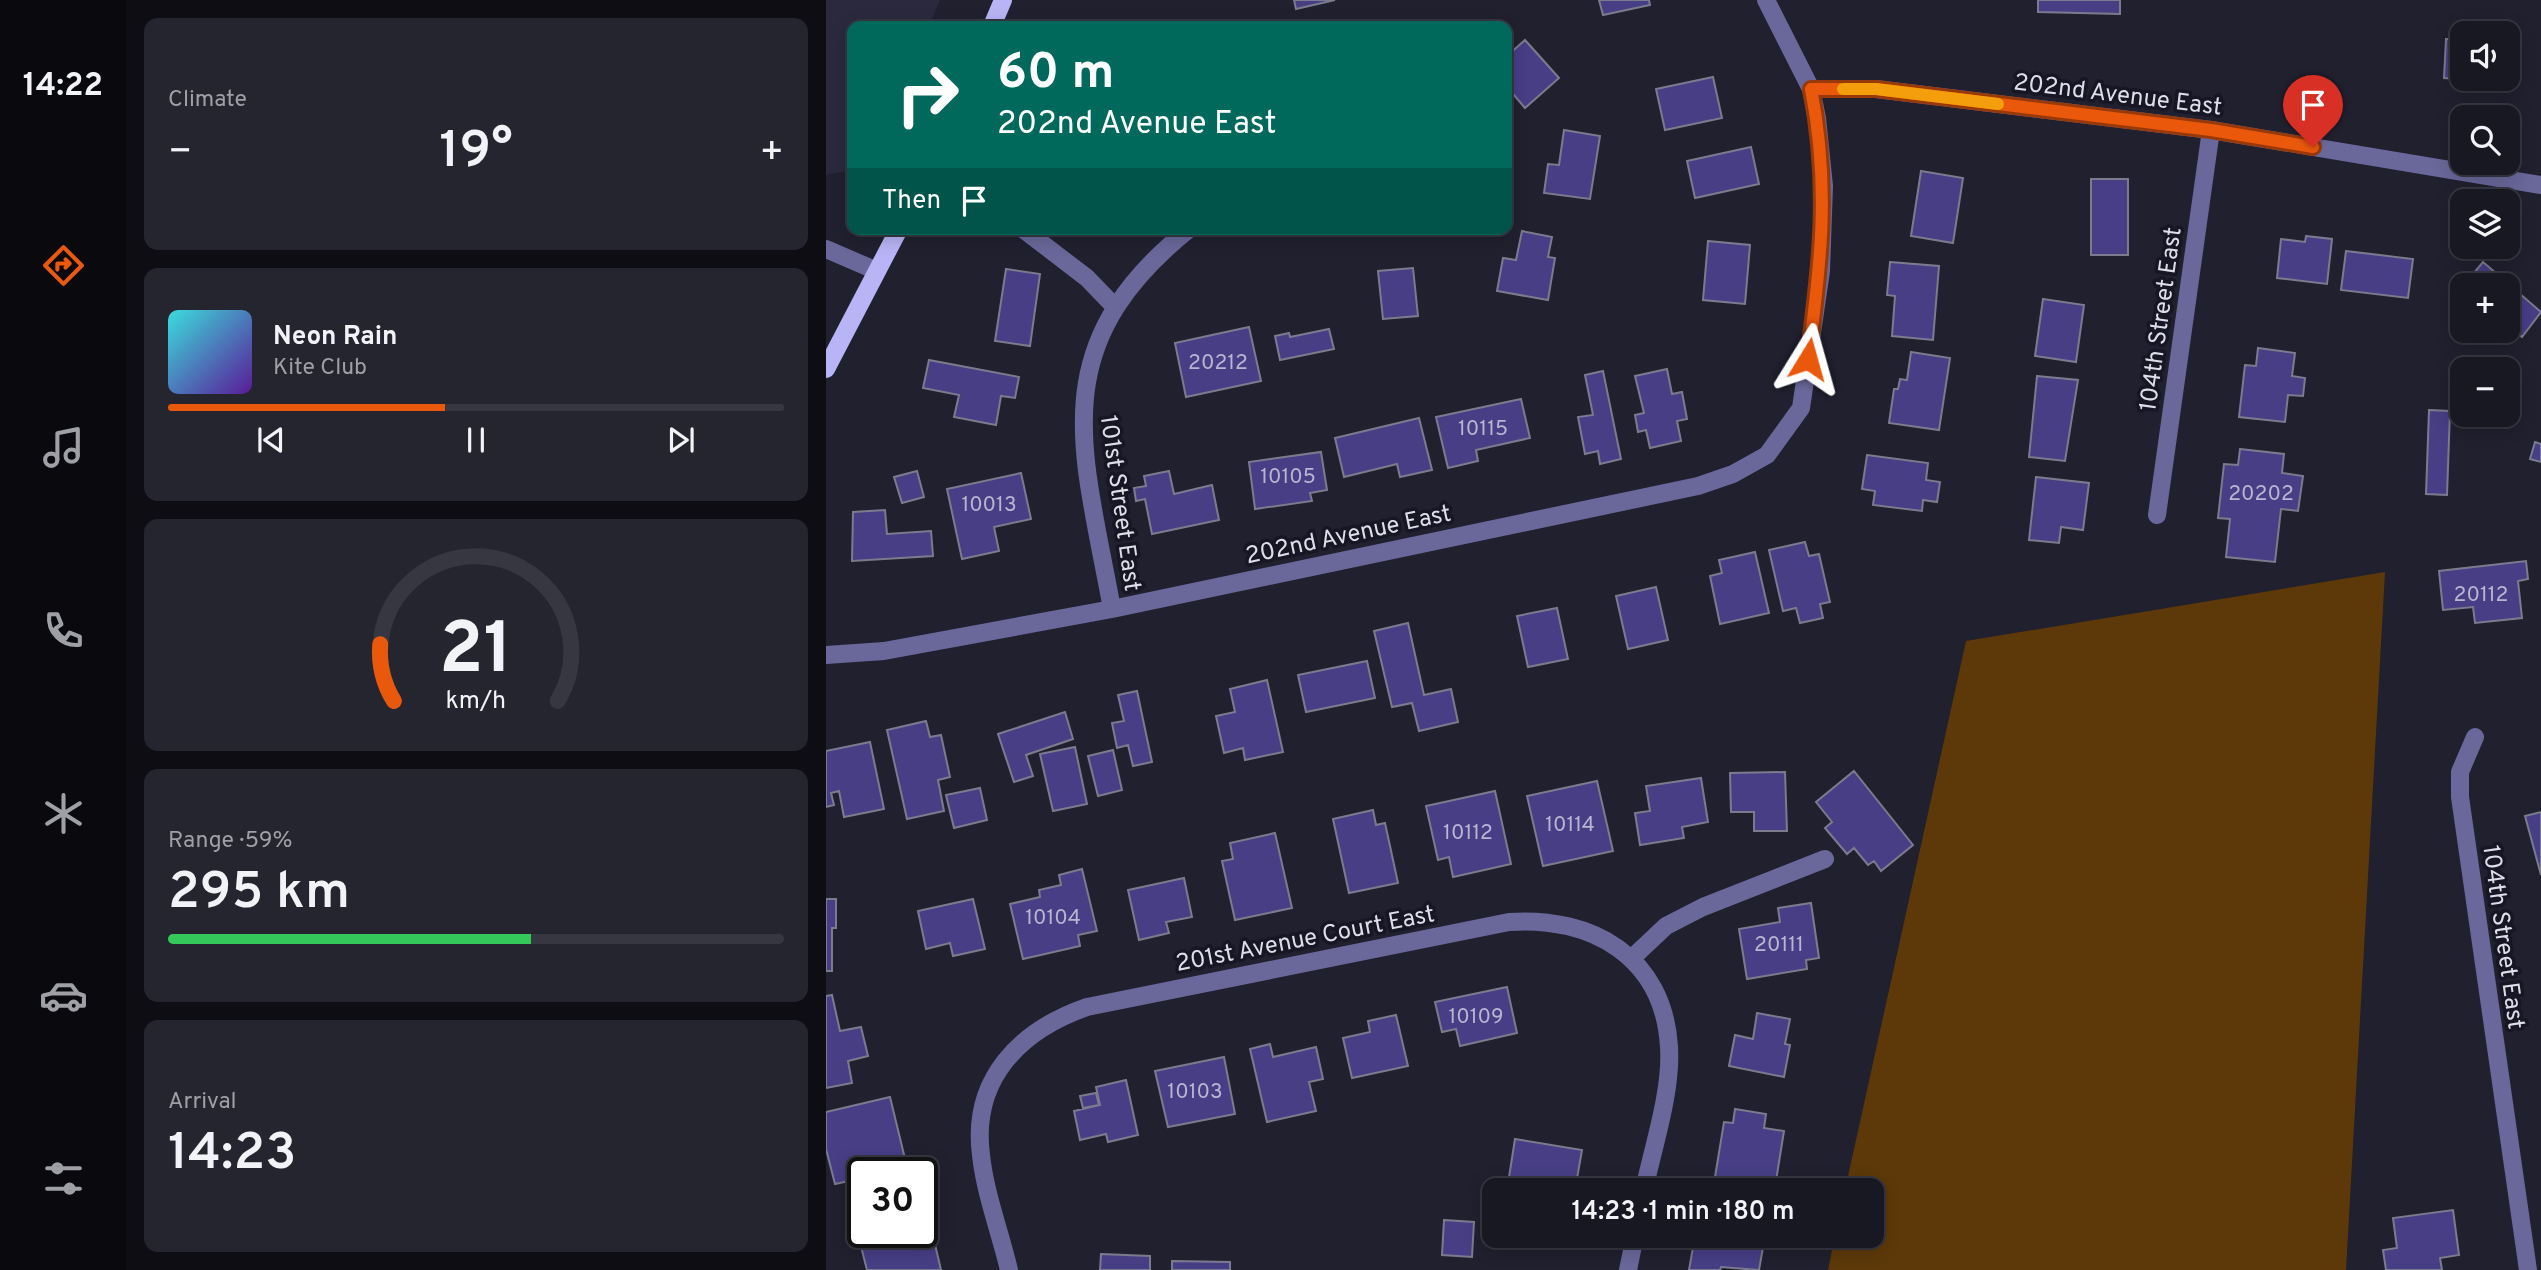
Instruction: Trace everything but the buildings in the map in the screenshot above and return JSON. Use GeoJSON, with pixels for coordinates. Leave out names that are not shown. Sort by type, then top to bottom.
{"type":"FeatureCollection","features":[{"type":"Feature","properties":{"kind":"main road"},"geometry":{"type":"LineString","coordinates":[[994,21],[1003,0]]}},
{"type":"Feature","properties":{"kind":"main road"},"geometry":{"type":"LineString","coordinates":[[826,369],[896,235]]}},
{"type":"Feature","properties":{"kind":"street","name":"202nd Avenue East"},"geometry":{"type":"LineString","coordinates":[[826,655],[884,651],[1112,609],[1685,489],[1721,478],[1767,455],[1790,427],[1801,408],[1821,271],[1824,187],[1811,89],[1766,0]]}},
{"type":"Feature","properties":{"kind":"street","name":"202nd Avenue East"},"geometry":{"type":"LineString","coordinates":[[1811,89],[1876,89],[2211,130],[2541,185]]}},
{"type":"Feature","properties":{"kind":"street","name":"104th Street East"},"geometry":{"type":"LineString","coordinates":[[2157,515],[2211,130]]}},
{"type":"Feature","properties":{"kind":"street"},"geometry":{"type":"LineString","coordinates":[[1031,235],[1087,278],[1115,307]]}},
{"type":"Feature","properties":{"kind":"street","name":"101st Street East"},"geometry":{"type":"LineString","coordinates":[[1112,609],[1086,466],[1082,409],[1085,384],[1101,335],[1115,307],[1138,277],[1182,235]]}},
{"type":"Feature","properties":{"kind":"street"},"geometry":{"type":"LineString","coordinates":[[826,249],[877,271]]}},
{"type":"Feature","properties":{"kind":"street","name":"104th Street East"},"geometry":{"type":"LineString","coordinates":[[2474,737],[2460,772],[2460,797],[2528,1270]]}},
{"type":"Feature","properties":{"kind":"street"},"geometry":{"type":"LineString","coordinates":[[1630,958],[1666,926],[1703,907],[1825,859]]}},
{"type":"Feature","properties":{"kind":"street","name":"201st Avenue Court East"},"geometry":{"type":"LineString","coordinates":[[1009,1270],[981,1154],[981,1124],[989,1090],[1001,1067],[1031,1034],[1054,1019],[1087,1007],[1509,922],[1542,919],[1577,926],[1601,936],[1630,958],[1651,984],[1660,1006],[1669,1047],[1668,1072],[1646,1178]]}},
{"type":"Feature","properties":{"kind":"street"},"geometry":{"type":"LineString","coordinates":[[1628,1270],[1633,1248]]}},
{"type":"Feature","properties":{"kind":"shaded area"},"geometry":{"type":"Polygon","coordinates":[[[826,0],[940,0],[931,21],[847,21],[847,171],[826,175],[826,0]]]}},
{"type":"Feature","properties":{"kind":"shaded area"},"geometry":{"type":"Polygon","coordinates":[[[2385,572],[2346,1270],[1828,1270],[1833,1248],[1884,1248],[1884,1178],[1848,1178],[1966,641],[2385,572]]]}},
{"type":"Feature","properties":{"kind":"slow traffic"},"geometry":{"type":"LineString","coordinates":[[1843,89],[1876,89],[1998,104]]}},
{"type":"Feature","properties":{"kind":"route"},"geometry":{"type":"LineString","coordinates":[[1808,359],[1821,271],[1824,187],[1817,118],[1811,89],[1876,89],[2211,130],[2313,147]]}}]}
